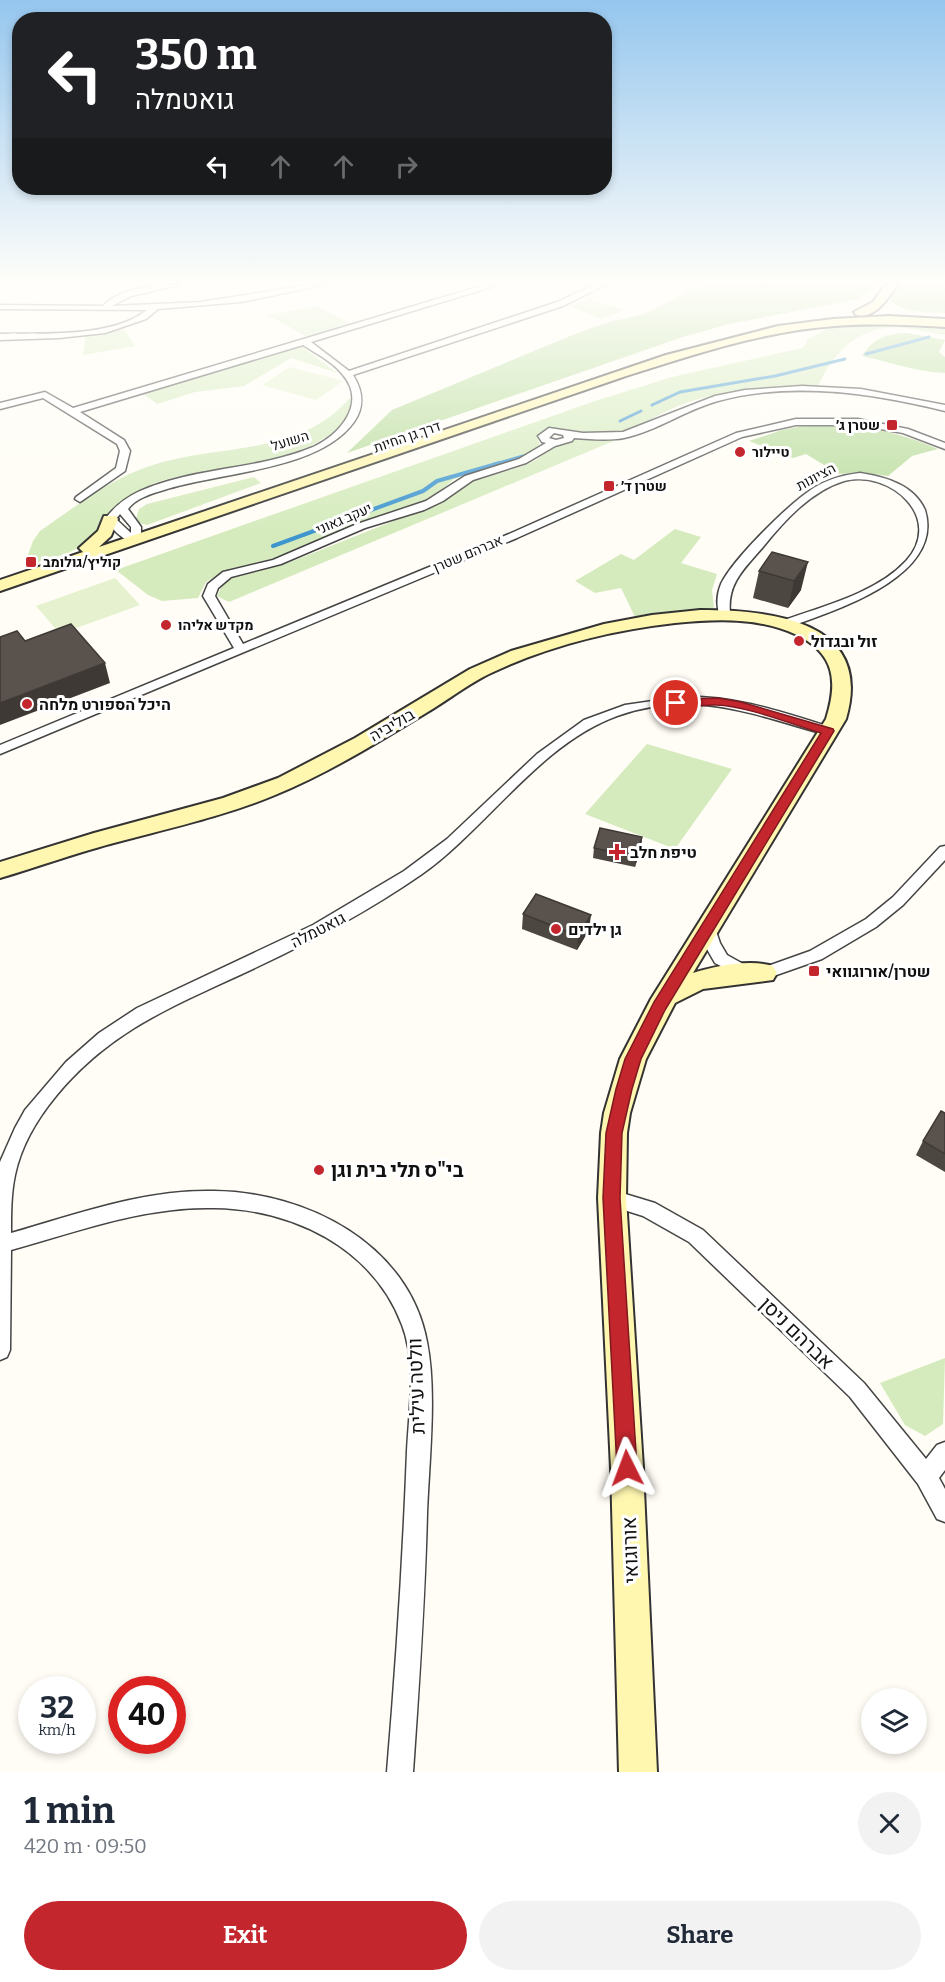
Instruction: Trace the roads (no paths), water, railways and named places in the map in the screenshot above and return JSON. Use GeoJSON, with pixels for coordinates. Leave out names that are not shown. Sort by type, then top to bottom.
{"type":"FeatureCollection","features":[{"type":"Feature","properties":{"kind":"main road","name":"דרך גן החיות"},"geometry":{"type":"LineString","coordinates":[[0,586],[133,535],[610,368]]}},
{"type":"Feature","properties":{"kind":"main road","name":"דרך גן החיות"},"geometry":{"type":"LineString","coordinates":[[0,577],[645,368]]}},
{"type":"Feature","properties":{"kind":"main road"},"geometry":{"type":"LineString","coordinates":[[87,548],[105,533],[110,519]]}},
{"type":"Feature","properties":{"kind":"main road","name":"בוליביה"},"geometry":{"type":"LineString","coordinates":[[0,870],[266,791],[343,754],[482,670],[541,646],[624,626],[724,613],[749,614],[788,623]]}},
{"type":"Feature","properties":{"kind":"main road","name":"אורוגואי"},"geometry":{"type":"LineString","coordinates":[[638,1772],[627,1468],[612,1198],[614,1133],[617,1113],[633,1059],[665,997],[828,731],[842,702],[841,671],[828,647],[814,636],[788,623]]}},
{"type":"Feature","properties":{"kind":"main road"},"geometry":{"type":"LineString","coordinates":[[665,997],[697,980],[730,974],[765,973]]}},
{"type":"Feature","properties":{"kind":"street"},"geometry":{"type":"LineString","coordinates":[[72,411],[221,368]]}},
{"type":"Feature","properties":{"kind":"street"},"geometry":{"type":"LineString","coordinates":[[339,368],[348,374],[367,368]]}},
{"type":"Feature","properties":{"kind":"street","name":"השועל"},"geometry":{"type":"LineString","coordinates":[[110,519],[129,500],[169,485],[201,476],[288,459],[331,441],[351,419],[359,403],[357,390],[348,374]]}},
{"type":"Feature","properties":{"kind":"street","name":"יעקב גאוני"},"geometry":{"type":"LineString","coordinates":[[241,650],[212,605],[209,596],[210,588],[216,581],[236,572],[287,558],[362,526],[426,504],[470,477],[534,458],[552,443],[565,442],[569,439],[569,435],[622,435],[703,402],[750,392],[850,391],[900,398],[945,408]]}},
{"type":"Feature","properties":{"kind":"street"},"geometry":{"type":"LineString","coordinates":[[0,406],[45,395],[121,442],[125,451],[121,469],[80,499]]}},
{"type":"Feature","properties":{"kind":"street","name":"אברהם שטרן"},"geometry":{"type":"LineString","coordinates":[[0,750],[513,536],[720,442],[757,429],[796,422],[858,422],[905,431],[945,446]]}},
{"type":"Feature","properties":{"kind":"street","name":"הציונות"},"geometry":{"type":"LineString","coordinates":[[724,613],[723,591],[730,579],[775,525],[801,502],[828,485],[850,477],[878,479],[904,489],[921,508],[928,520],[929,529],[918,554],[897,573],[874,587],[788,623]]}},
{"type":"Feature","properties":{"kind":"street"},"geometry":{"type":"LineString","coordinates":[[129,500],[122,508],[132,521],[133,535]]}},
{"type":"Feature","properties":{"kind":"street"},"geometry":{"type":"LineString","coordinates":[[110,519],[133,535]]}},
{"type":"Feature","properties":{"kind":"street","name":"גואטמלה"},"geometry":{"type":"LineString","coordinates":[[0,1350],[2,1194],[5,1173],[13,1148],[39,1102],[87,1051],[130,1020],[332,924],[397,884],[449,845],[544,757],[578,730],[611,713],[659,704],[693,701],[737,704],[828,731]]}},
{"type":"Feature","properties":{"kind":"street"},"geometry":{"type":"LineString","coordinates":[[708,926],[712,944],[722,959],[742,970],[765,973],[816,955],[871,923],[898,901],[945,851]]}},
{"type":"Feature","properties":{"kind":"street","name":"אברהם ניסן"},"geometry":{"type":"LineString","coordinates":[[612,1198],[648,1209],[696,1236],[857,1390],[926,1476],[945,1511]]}},
{"type":"Feature","properties":{"kind":"street","name":"וולטה עילית"},"geometry":{"type":"LineString","coordinates":[[2,1244],[128,1210],[176,1202],[244,1200],[274,1205],[301,1214],[356,1246],[383,1271],[402,1301],[414,1328],[420,1372],[416,1558],[400,1772]]}},
{"type":"Feature","properties":{"kind":"street"},"geometry":{"type":"LineString","coordinates":[[926,1476],[945,1452]]}},
{"type":"Feature","properties":{"kind":"waterway"},"geometry":{"type":"LineString","coordinates":[[652,405],[680,392],[775,376],[809,368]]}},
{"type":"Feature","properties":{"kind":"waterway"},"geometry":{"type":"LineString","coordinates":[[620,421],[641,411]]}},
{"type":"Feature","properties":{"kind":"waterway"},"geometry":{"type":"LineString","coordinates":[[495,464],[523,456]]}},
{"type":"Feature","properties":{"kind":"waterway"},"geometry":{"type":"LineString","coordinates":[[273,546],[423,491],[437,481],[500,463]]}},
{"type":"Feature","properties":{"kind":"place","name":"שטרן ג׳"},"geometry":{"type":"Point","coordinates":[892,425]}},
{"type":"Feature","properties":{"kind":"place","name":"טיילור"},"geometry":{"type":"Point","coordinates":[740,452]}},
{"type":"Feature","properties":{"kind":"place","name":"שטרן ד׳"},"geometry":{"type":"Point","coordinates":[609,486]}},
{"type":"Feature","properties":{"kind":"place","name":"קוליץ/גולומב"},"geometry":{"type":"Point","coordinates":[31,562]}},
{"type":"Feature","properties":{"kind":"place","name":"מקדש אליהו"},"geometry":{"type":"Point","coordinates":[166,625]}},
{"type":"Feature","properties":{"kind":"place","name":"זול ובגדול"},"geometry":{"type":"Point","coordinates":[799,641]}},
{"type":"Feature","properties":{"kind":"place","name":"היכל הספורט מלחה"},"geometry":{"type":"Point","coordinates":[27,704]}},
{"type":"Feature","properties":{"kind":"place","name":"טיפת חלב"},"geometry":{"type":"Point","coordinates":[617,852]}},
{"type":"Feature","properties":{"kind":"place","name":"גן ילדים"},"geometry":{"type":"Point","coordinates":[556,929]}},
{"type":"Feature","properties":{"kind":"place","name":"שטרן/אורוגוואי"},"geometry":{"type":"Point","coordinates":[814,971]}},
{"type":"Feature","properties":{"kind":"place","name":"בי\"ס תלי בית וגן"},"geometry":{"type":"Point","coordinates":[319,1170]}}]}
